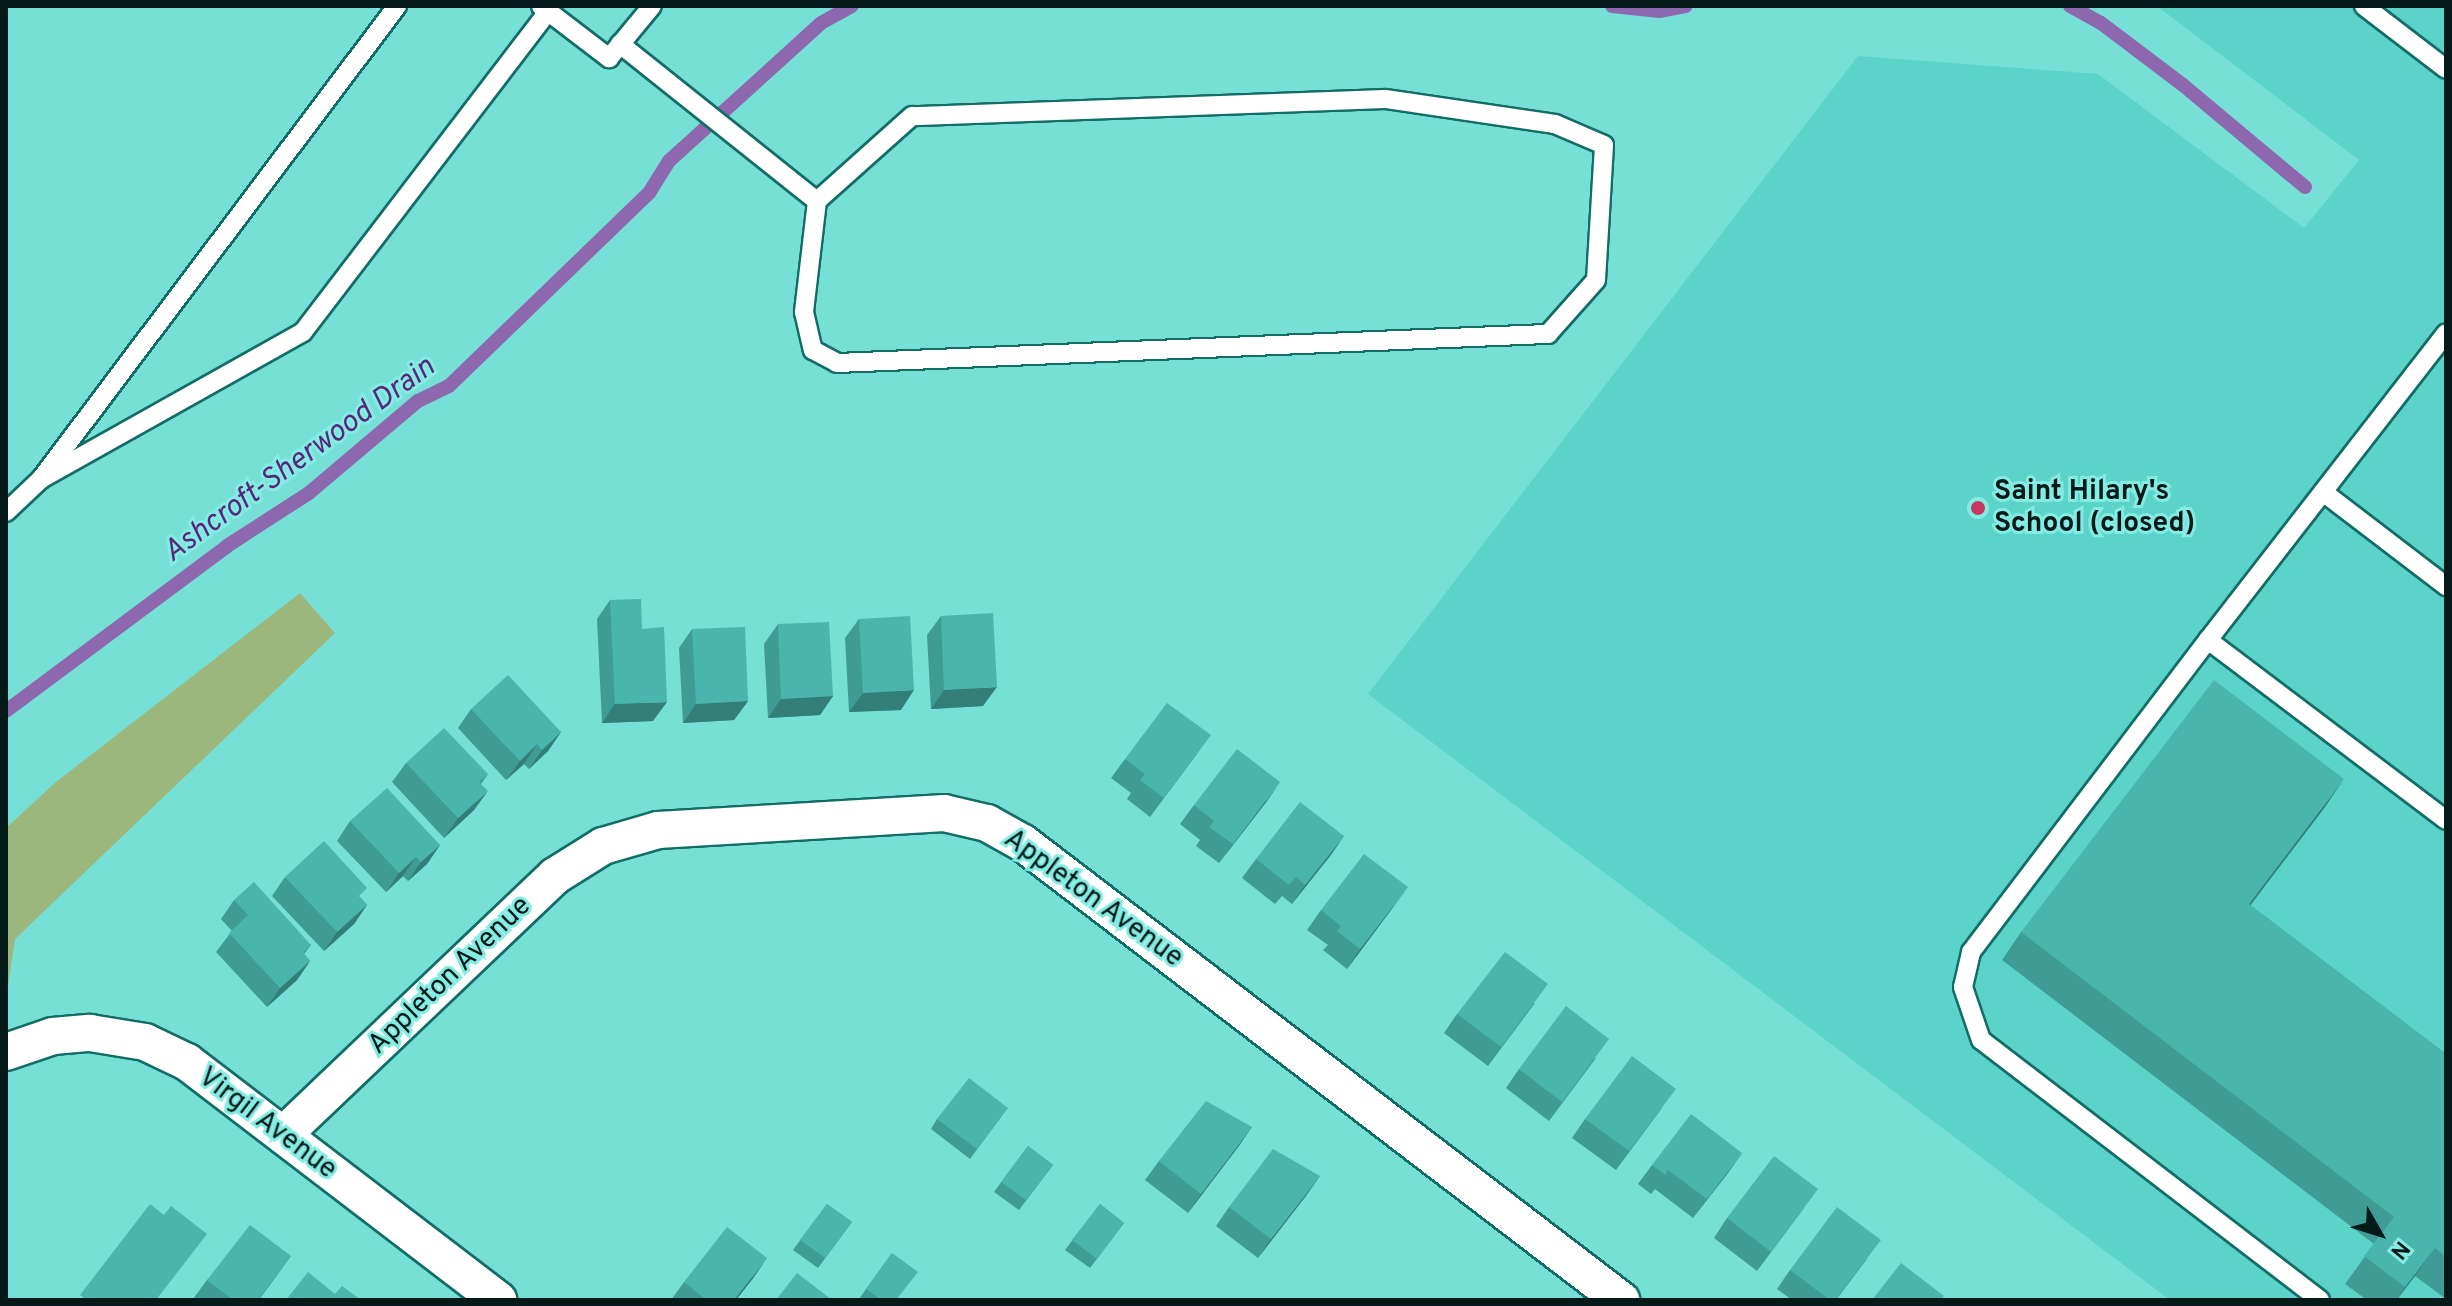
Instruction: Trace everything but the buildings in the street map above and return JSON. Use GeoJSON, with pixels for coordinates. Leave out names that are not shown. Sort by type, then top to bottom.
{"type":"FeatureCollection","features":[{"type":"Feature","properties":{"kind":"street","name":"Appleton Avenue"},"geometry":{"type":"LineString","coordinates":[[283,1135],[555,876],[603,846],[658,830],[944,813],[987,823],[1023,843],[1621,1300]]}},
{"type":"Feature","properties":{"kind":"street","name":"Virgil Avenue"},"geometry":{"type":"LineString","coordinates":[[6,1052],[40,1039],[78,1034],[145,1042],[187,1062],[498,1300]]}},
{"type":"Feature","properties":{"kind":"lane"},"geometry":{"type":"LineString","coordinates":[[6,512],[41,479],[397,6]]}},
{"type":"Feature","properties":{"kind":"lane"},"geometry":{"type":"LineString","coordinates":[[41,479],[303,332],[545,9],[609,58],[652,6]]}},
{"type":"Feature","properties":{"kind":"lane"},"geometry":{"type":"LineString","coordinates":[[2364,6],[2446,69]]}},
{"type":"Feature","properties":{"kind":"lane"},"geometry":{"type":"LineString","coordinates":[[620,44],[817,201]]}},
{"type":"Feature","properties":{"kind":"lane"},"geometry":{"type":"LineString","coordinates":[[1385,99],[1555,124],[1604,145],[1596,280],[1548,334],[837,363],[813,350],[804,312],[817,201],[912,116],[1385,99]]}},
{"type":"Feature","properties":{"kind":"lane"},"geometry":{"type":"LineString","coordinates":[[2320,1300],[1981,1040],[1963,987],[1971,952],[2446,333]]}},
{"type":"Feature","properties":{"kind":"lane"},"geometry":{"type":"LineString","coordinates":[[2323,492],[2446,586]]}},
{"type":"Feature","properties":{"kind":"lane"},"geometry":{"type":"LineString","coordinates":[[2208,640],[2446,820]]}},
{"type":"Feature","properties":{"kind":"shaded area","name":"Saint Hilary's School (closed)"},"geometry":{"type":"Polygon","coordinates":[[[2157,6],[2446,6],[2446,1300],[2170,1300],[1368,694],[1858,56],[2098,74],[2304,228],[2359,160],[2157,6]]]}},
{"type":"Feature","properties":{"kind":"shaded area"},"geometry":{"type":"Polygon","coordinates":[[[300,593],[335,633],[15,939],[6,999],[6,828],[56,782],[300,593]]]}},
{"type":"Feature","properties":{"kind":"waterway","name":"Ashcroft-Sherwood Drain"},"geometry":{"type":"LineString","coordinates":[[6,711],[227,546],[309,493],[418,401],[449,386],[649,193],[669,161],[821,23],[852,6]]}},
{"type":"Feature","properties":{"kind":"waterway","name":"Ashcroft-Sherwood Drain"},"geometry":{"type":"LineString","coordinates":[[1612,6],[1660,11],[1686,6]]}},
{"type":"Feature","properties":{"kind":"waterway","name":"Ashcroft-Sherwood Drain"},"geometry":{"type":"LineString","coordinates":[[2070,6],[2101,23],[2183,85],[2305,187]]}},
{"type":"Feature","properties":{"kind":"place","name":"Saint Hilary's School (closed)"},"geometry":{"type":"Point","coordinates":[1978,508]}}]}
